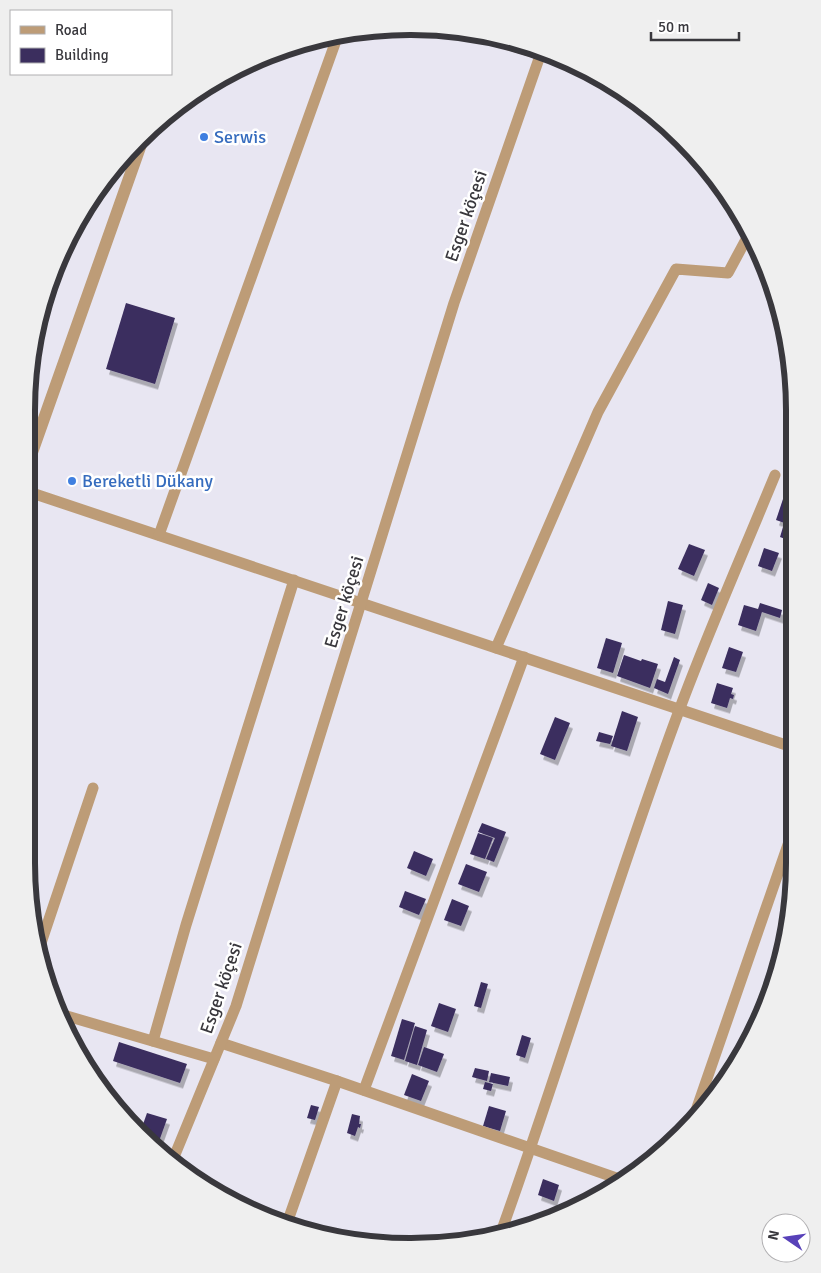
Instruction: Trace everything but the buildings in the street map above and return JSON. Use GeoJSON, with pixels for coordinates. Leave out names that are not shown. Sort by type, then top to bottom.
{"type":"FeatureCollection","features":[{"type":"Feature","properties":{"kind":"street"},"geometry":{"type":"LineString","coordinates":[[159,536],[335,42]]}},
{"type":"Feature","properties":{"kind":"street","name":"Esger köçesi"},"geometry":{"type":"LineString","coordinates":[[175,1155],[236,1006],[454,303],[540,59]]}},
{"type":"Feature","properties":{"kind":"street"},"geometry":{"type":"LineString","coordinates":[[35,443],[138,152]]}},
{"type":"Feature","properties":{"kind":"street"},"geometry":{"type":"LineString","coordinates":[[496,648],[598,412],[676,269],[728,273],[745,241]]}},
{"type":"Feature","properties":{"kind":"street"},"geometry":{"type":"LineString","coordinates":[[503,1226],[531,1148],[590,965],[680,709],[716,616],[775,475]]}},
{"type":"Feature","properties":{"kind":"street"},"geometry":{"type":"LineString","coordinates":[[35,494],[786,745]]}},
{"type":"Feature","properties":{"kind":"street"},"geometry":{"type":"LineString","coordinates":[[153,1040],[186,925],[294,580]]}},
{"type":"Feature","properties":{"kind":"street"},"geometry":{"type":"LineString","coordinates":[[364,1090],[524,657]]}},
{"type":"Feature","properties":{"kind":"street"},"geometry":{"type":"LineString","coordinates":[[43,938],[93,788]]}},
{"type":"Feature","properties":{"kind":"street"},"geometry":{"type":"LineString","coordinates":[[699,1103],[786,850]]}},
{"type":"Feature","properties":{"kind":"street"},"geometry":{"type":"LineString","coordinates":[[69,1016],[214,1059]]}},
{"type":"Feature","properties":{"kind":"street"},"geometry":{"type":"LineString","coordinates":[[220,1044],[364,1090],[615,1177]]}},
{"type":"Feature","properties":{"kind":"street"},"geometry":{"type":"LineString","coordinates":[[289,1218],[337,1081]]}},
{"type":"Feature","properties":{"kind":"place","name":"Serwis"},"geometry":{"type":"Point","coordinates":[204,137]}},
{"type":"Feature","properties":{"kind":"place","name":"Bereketli Dükany"},"geometry":{"type":"Point","coordinates":[72,481]}}]}
